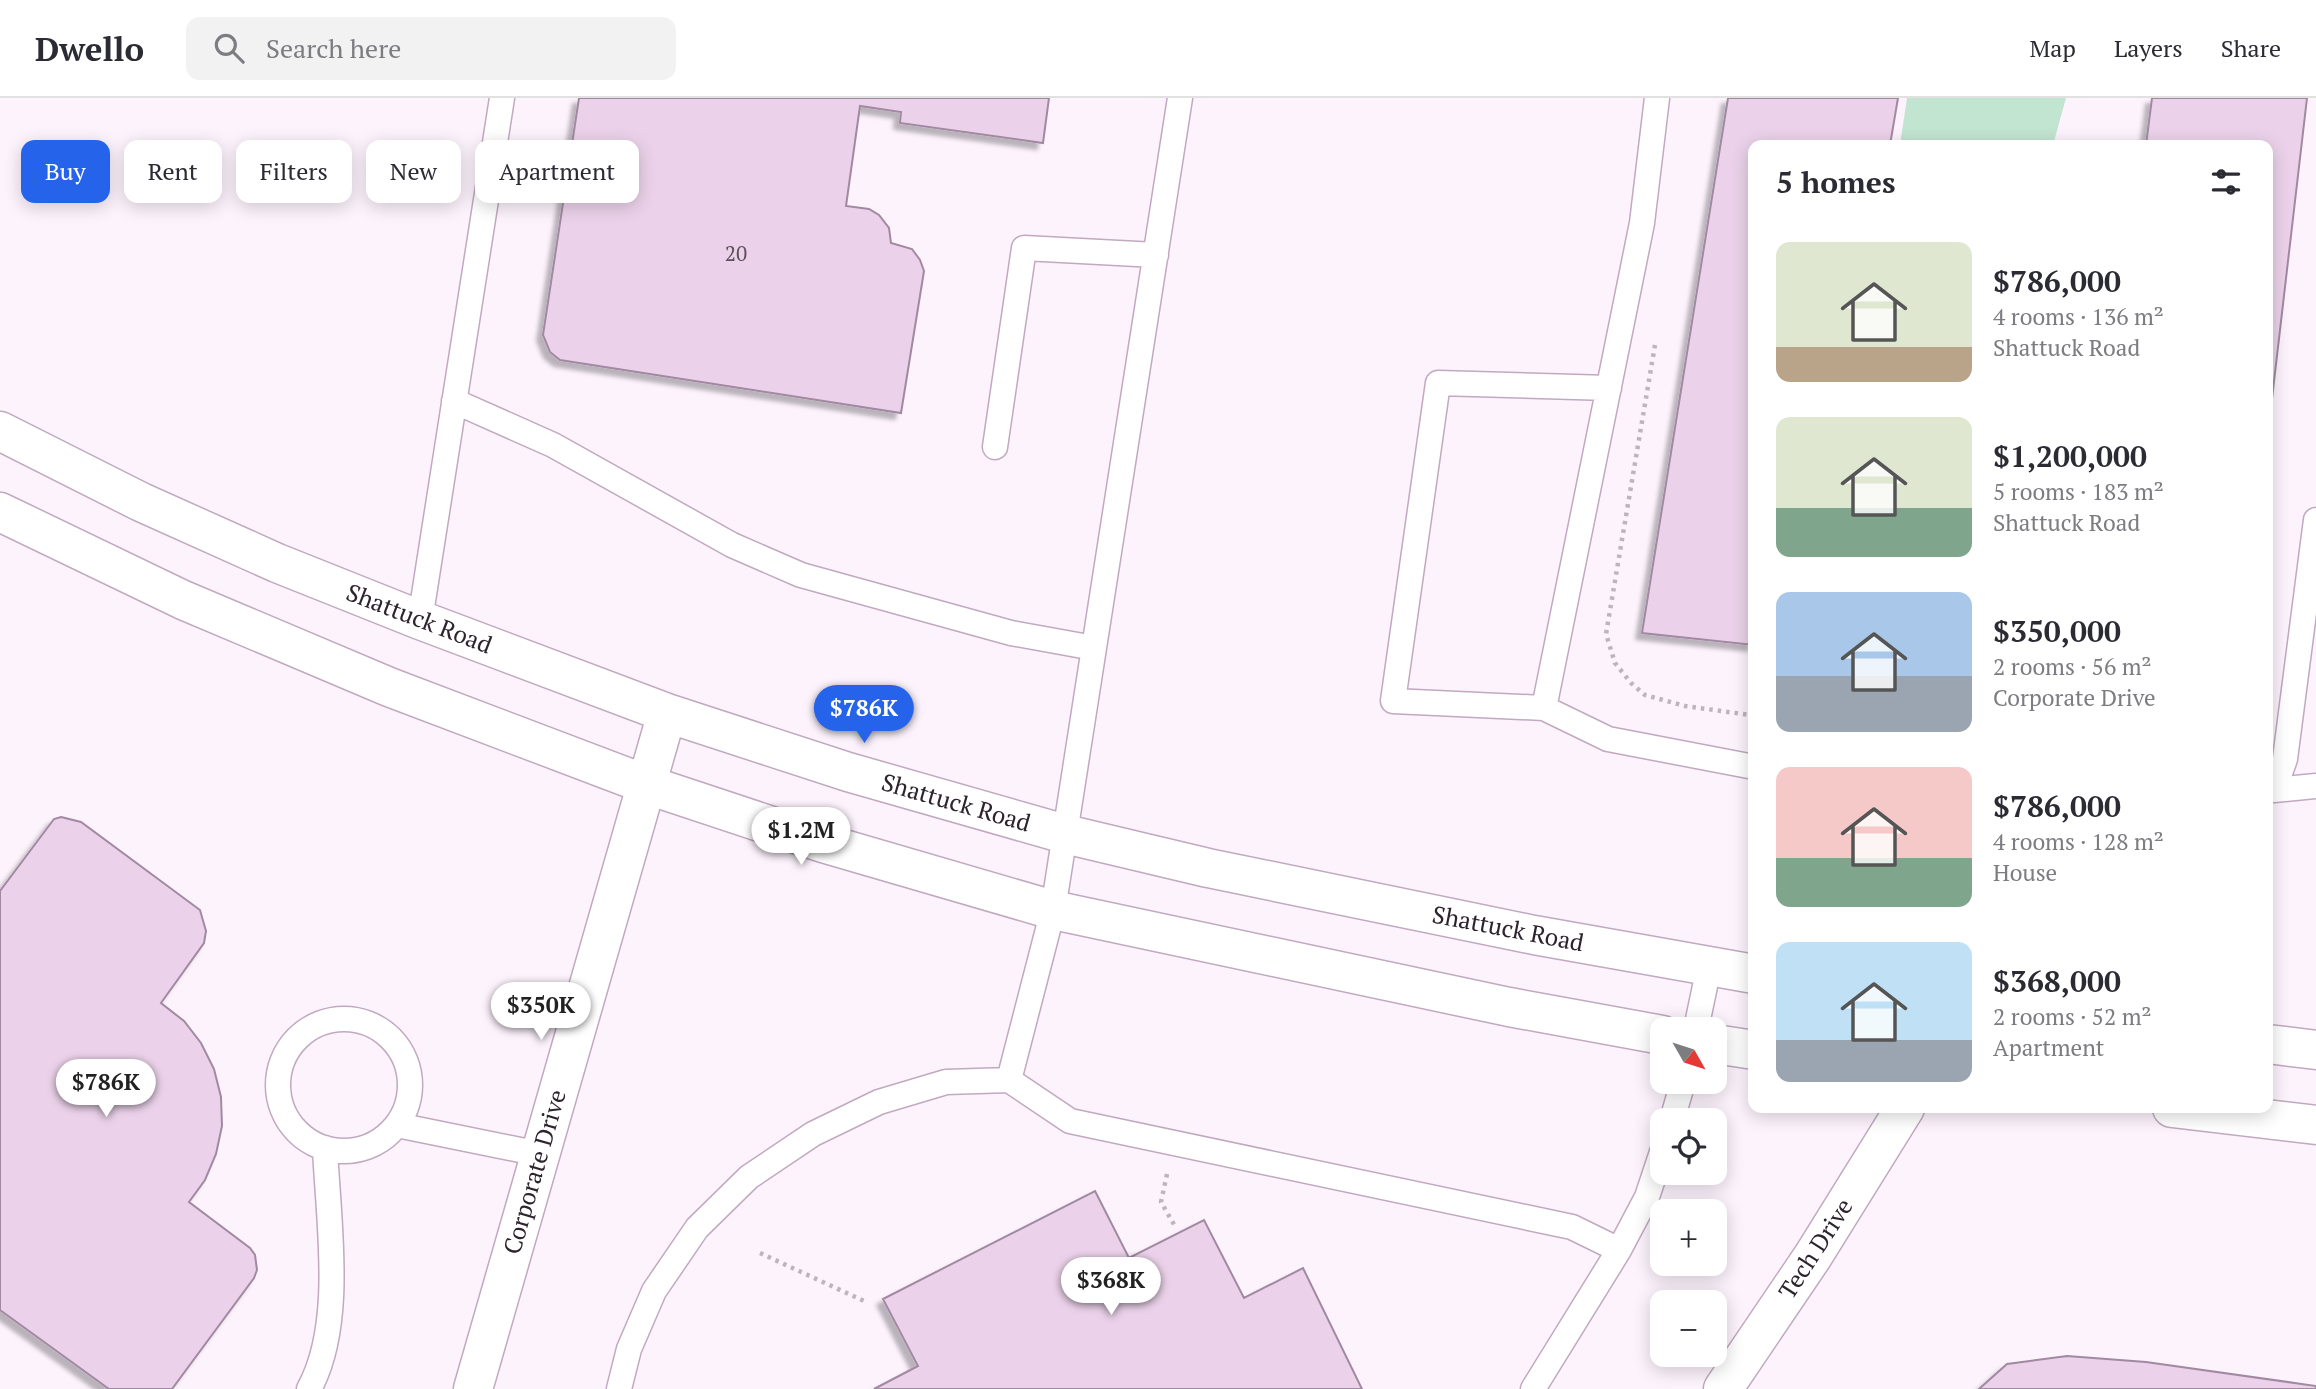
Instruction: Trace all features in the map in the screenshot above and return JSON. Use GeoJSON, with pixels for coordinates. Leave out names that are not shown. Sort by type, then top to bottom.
{"type":"FeatureCollection","features":[{"type":"Feature","properties":{"kind":"street","name":"Shattuck Road"},"geometry":{"type":"LineString","coordinates":[[0,431],[141,502],[277,563],[667,713],[848,772],[1065,834],[1208,868],[1534,935],[1748,973]]}},
{"type":"Feature","properties":{"kind":"street"},"geometry":{"type":"LineString","coordinates":[[0,512],[183,600],[389,687],[645,784],[823,843],[1052,910],[1509,1007],[1650,1033]]}},
{"type":"Feature","properties":{"kind":"street","name":"Corporate Drive"},"geometry":{"type":"LineString","coordinates":[[473,1389],[667,713]]}},
{"type":"Feature","properties":{"kind":"street"},"geometry":{"type":"LineString","coordinates":[[2273,1045],[2316,1050]]}},
{"type":"Feature","properties":{"kind":"street"},"geometry":{"type":"LineString","coordinates":[[1727,1046],[1748,1049]]}},
{"type":"Feature","properties":{"kind":"street","name":"Tech Drive"},"geometry":{"type":"LineString","coordinates":[[1723,1389],[1813,1256],[1902,1113]]}},
{"type":"Feature","properties":{"kind":"street"},"geometry":{"type":"LineString","coordinates":[[2214,1113],[2316,1125]]}},
{"type":"Feature","properties":{"kind":"lane"},"geometry":{"type":"LineString","coordinates":[[420,620],[502,98]]}},
{"type":"Feature","properties":{"kind":"lane"},"geometry":{"type":"LineString","coordinates":[[1009,1080],[1052,910],[1180,98]]}},
{"type":"Feature","properties":{"kind":"lane"},"geometry":{"type":"LineString","coordinates":[[1544,708],[1642,223],[1657,98]]}},
{"type":"Feature","properties":{"kind":"lane"},"geometry":{"type":"LineString","coordinates":[[995,447],[1024,248],[1156,255]]}},
{"type":"Feature","properties":{"kind":"lane"},"geometry":{"type":"LineString","coordinates":[[1609,388],[1438,383],[1393,701],[1544,708],[1608,739],[1748,766]]}},
{"type":"Feature","properties":{"kind":"lane"},"geometry":{"type":"LineString","coordinates":[[454,401],[552,445],[732,545],[801,575],[1011,633],[1094,648]]}},
{"type":"Feature","properties":{"kind":"lane"},"geometry":{"type":"LineString","coordinates":[[2316,520],[2285,759],[2274,790],[2316,786]]}},
{"type":"Feature","properties":{"kind":"lane"},"geometry":{"type":"LineString","coordinates":[[1699,1017],[1709,967]]}},
{"type":"Feature","properties":{"kind":"lane"},"geometry":{"type":"LineString","coordinates":[[335,1019],[357,1020],[378,1028],[394,1042],[406,1061],[410,1083],[407,1105],[397,1125],[382,1139],[364,1148],[344,1151],[325,1148],[305,1138],[289,1122],[280,1102],[278,1080],[284,1058],[296,1039],[314,1026],[335,1019]]}},
{"type":"Feature","properties":{"kind":"lane"},"geometry":{"type":"LineString","coordinates":[[619,1389],[629,1349],[654,1292],[697,1228],[749,1177],[813,1134],[879,1102],[946,1082],[1009,1080],[1070,1121],[1572,1227],[1619,1250]]}},
{"type":"Feature","properties":{"kind":"lane"},"geometry":{"type":"LineString","coordinates":[[397,1125],[540,1154]]}},
{"type":"Feature","properties":{"kind":"lane"},"geometry":{"type":"LineString","coordinates":[[309,1389],[316,1378],[327,1332],[333,1287],[325,1148]]}},
{"type":"Feature","properties":{"kind":"lane"},"geometry":{"type":"LineString","coordinates":[[1533,1389],[1619,1250],[1651,1185]]}},
{"type":"Feature","properties":{"kind":"path"},"geometry":{"type":"LineString","coordinates":[[1657,337],[1606,634],[1615,663],[1645,695],[1685,706],[1748,715]]}},
{"type":"Feature","properties":{"kind":"path"},"geometry":{"type":"LineString","coordinates":[[1168,1168],[1161,1202],[1176,1228]]}},
{"type":"Feature","properties":{"kind":"path"},"geometry":{"type":"LineString","coordinates":[[760,1253],[864,1300]]}},
{"type":"Feature","properties":{"kind":"green space"},"geometry":{"type":"Polygon","coordinates":[[[1907,98],[2066,98],[2054,140],[1901,140],[1907,98]]]}},
{"type":"Feature","properties":{"kind":"building"},"geometry":{"type":"Polygon","coordinates":[[[579,98],[1049,98],[1043,143],[900,123],[901,112],[860,106],[846,206],[869,209],[879,215],[889,228],[891,243],[912,249],[924,271],[901,413],[560,360],[550,352],[543,335],[563,203],[639,203],[639,140],[573,140],[579,98]]]}},
{"type":"Feature","properties":{"kind":"building"},"geometry":{"type":"Polygon","coordinates":[[[1728,98],[1898,98],[1891,140],[1748,140],[1748,644],[1642,633],[1728,98]]]}},
{"type":"Feature","properties":{"kind":"building"},"geometry":{"type":"Polygon","coordinates":[[[2152,98],[2307,98],[2273,390],[2273,140],[2147,140],[2152,98]]]}},
{"type":"Feature","properties":{"kind":"building"},"geometry":{"type":"Polygon","coordinates":[[[61,817],[81,822],[200,910],[206,931],[204,943],[161,1003],[184,1021],[201,1043],[214,1069],[221,1097],[222,1126],[216,1154],[205,1180],[189,1202],[250,1248],[255,1255],[257,1270],[254,1278],[172,1389],[109,1389],[0,1310],[0,891],[54,819],[61,817]]]}},
{"type":"Feature","properties":{"kind":"building"},"geometry":{"type":"Polygon","coordinates":[[[1095,1191],[1129,1258],[1204,1220],[1244,1298],[1303,1268],[1362,1389],[874,1389],[918,1366],[883,1299],[1095,1191]]]}},
{"type":"Feature","properties":{"kind":"building"},"geometry":{"type":"Polygon","coordinates":[[[2067,1356],[2146,1362],[2316,1386],[2316,1389],[1979,1389],[2007,1364],[2067,1356]]]}}]}
